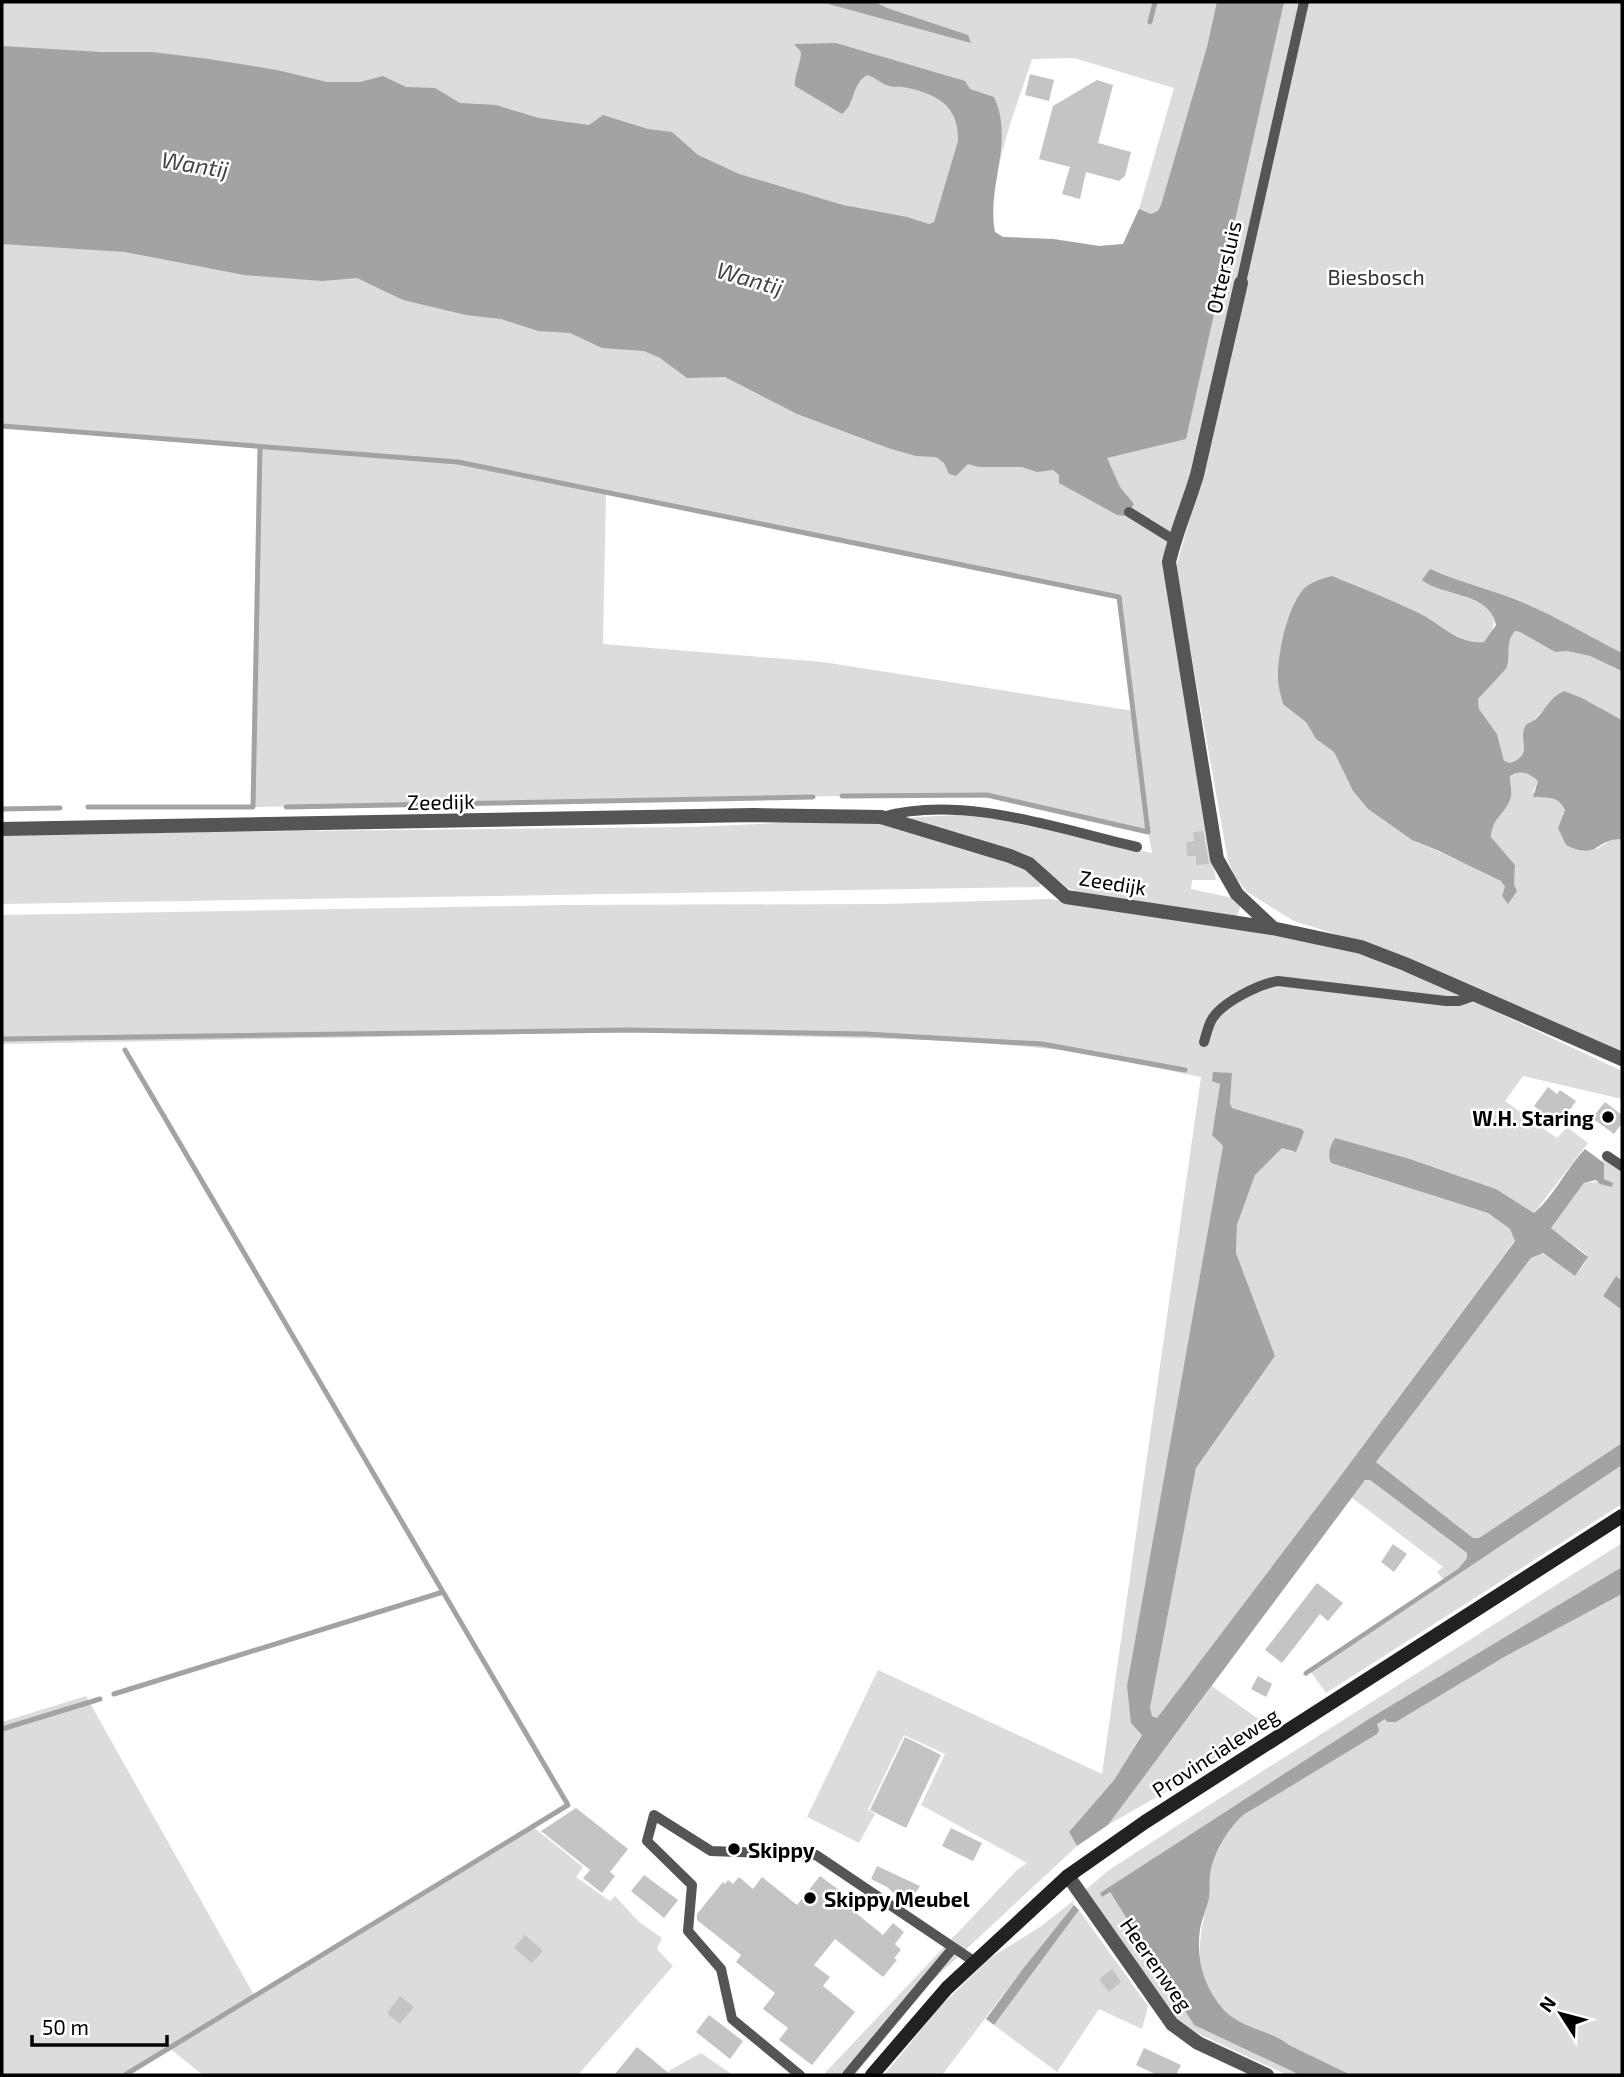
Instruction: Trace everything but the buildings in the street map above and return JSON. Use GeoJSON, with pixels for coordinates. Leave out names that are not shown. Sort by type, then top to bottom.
{"type":"FeatureCollection","features":[{"type":"Feature","properties":{"kind":"main road","name":"Provincialeweg"},"geometry":{"type":"LineString","coordinates":[[874,2073],[947,1988],[1068,1876],[1144,1822],[1622,1516]]}},
{"type":"Feature","properties":{"kind":"street","name":"Ottersluis"},"geometry":{"type":"LineString","coordinates":[[1174,540],[1197,475],[1241,283]]}},
{"type":"Feature","properties":{"kind":"street"},"geometry":{"type":"LineString","coordinates":[[1174,540],[1169,562],[1217,859],[1237,894],[1272,928]]}},
{"type":"Feature","properties":{"kind":"street","name":"Zeedijk"},"geometry":{"type":"LineString","coordinates":[[2,829],[754,815],[881,817],[1029,864],[1066,897],[1272,928],[1361,947],[1622,1059]]}},
{"type":"Feature","properties":{"kind":"street","name":"Heerenweg"},"geometry":{"type":"LineString","coordinates":[[1068,1876],[1172,2024],[1198,2043],[1267,2075]]}},
{"type":"Feature","properties":{"kind":"lane","name":"Ottersluis"},"geometry":{"type":"LineString","coordinates":[[1241,283],[1304,2]]}},
{"type":"Feature","properties":{"kind":"lane"},"geometry":{"type":"LineString","coordinates":[[1129,512],[1174,540]]}},
{"type":"Feature","properties":{"kind":"lane","name":"Zeedijk"},"geometry":{"type":"LineString","coordinates":[[881,817],[899,812],[931,810],[990,813],[1137,847]]}},
{"type":"Feature","properties":{"kind":"lane"},"geometry":{"type":"LineString","coordinates":[[1204,1042],[1212,1018],[1230,1003],[1262,984],[1278,981],[1459,1001],[1476,995]]}},
{"type":"Feature","properties":{"kind":"lane"},"geometry":{"type":"LineString","coordinates":[[1607,1156],[1622,1166]]}},
{"type":"Feature","properties":{"kind":"lane"},"geometry":{"type":"LineString","coordinates":[[800,2075],[732,2019],[721,1969],[688,1931],[692,1885],[647,1841],[654,1815],[710,1851],[816,1855],[975,1962]]}},
{"type":"Feature","properties":{"kind":"lane"},"geometry":{"type":"LineString","coordinates":[[846,2075],[953,1948]]}},
{"type":"Feature","properties":{"kind":"lane"},"geometry":{"type":"LineString","coordinates":[[896,2016],[911,2029]]}},
{"type":"Feature","properties":{"kind":"lane"},"geometry":{"type":"LineString","coordinates":[[862,2057],[874,2073]]}},
{"type":"Feature","properties":{"kind":"green space","name":"Biesbosch"},"geometry":{"type":"Polygon","coordinates":[[[2,2],[1622,2],[1622,654],[1555,618],[1428,585],[1467,597],[1489,609],[1494,618],[1493,629],[1484,642],[1466,640],[1417,612],[1332,576],[1295,601],[1280,651],[1306,722],[1316,739],[1334,752],[1353,791],[1368,809],[1412,840],[1487,873],[1501,881],[1505,887],[1514,885],[1515,865],[1491,837],[1494,825],[1508,806],[1511,797],[1510,776],[1521,772],[1538,781],[1533,792],[1537,798],[1554,798],[1563,806],[1565,810],[1558,829],[1597,849],[1612,839],[1622,839],[1622,1053],[1377,947],[1294,921],[1247,892],[1228,861],[1176,568],[1191,514],[1171,533],[1203,810],[1216,880],[1192,880],[1191,889],[1233,898],[1240,907],[1233,919],[1078,892],[1068,888],[1034,861],[903,818],[957,815],[992,818],[1152,853],[1148,832],[987,795],[253,807],[260,447],[2,426],[2,2]],[[1074,58],[1032,59],[1004,145],[994,191],[995,232],[1003,237],[1053,239],[1099,246],[1123,244],[1139,209],[1174,88],[1074,58]],[[606,492],[603,644],[823,662],[1133,711],[1118,597],[606,492]]]}},
{"type":"Feature","properties":{"kind":"green space"},"geometry":{"type":"Polygon","coordinates":[[[1515,631],[1555,652],[1567,651],[1590,656],[1622,671],[1622,720],[1582,698],[1564,692],[1555,697],[1526,726],[1518,762],[1504,761],[1497,734],[1479,709],[1478,699],[1506,669],[1509,645],[1515,631]]]}},
{"type":"Feature","properties":{"kind":"green space"},"geometry":{"type":"Polygon","coordinates":[[[842,820],[886,824],[998,856],[1031,873],[1041,882],[1040,887],[2,904],[2,834],[692,827],[842,820]]]}},
{"type":"Feature","properties":{"kind":"green space"},"geometry":{"type":"Polygon","coordinates":[[[1050,899],[1322,943],[1367,956],[1456,993],[1622,1071],[1622,1099],[1523,1076],[1505,1101],[1557,1138],[1567,1127],[1588,1143],[1534,1213],[1496,1189],[1410,1159],[1335,1139],[1330,1150],[1332,1163],[1488,1213],[1510,1229],[1515,1240],[1157,1718],[1152,1716],[1150,1708],[1196,1468],[1275,1356],[1236,1253],[1237,1225],[1255,1175],[1282,1147],[1292,1152],[1304,1133],[1302,1129],[1232,1108],[1232,1073],[1220,1083],[1212,1134],[1223,1146],[1142,1734],[1114,1780],[1069,1832],[1077,1846],[932,1981],[855,2075],[823,2075],[1016,1871],[1027,1863],[921,1805],[945,1754],[904,1735],[868,1810],[875,1814],[859,1843],[807,1817],[878,1670],[1102,1774],[1201,1077],[1073,1051],[965,1041],[629,1032],[2,1044],[2,915],[564,905],[883,904],[1050,899]]]}},
{"type":"Feature","properties":{"kind":"green space"},"geometry":{"type":"Polygon","coordinates":[[[1601,1159],[1622,1172],[1622,1281],[1616,1276],[1603,1296],[1622,1310],[1622,1443],[1479,1538],[1473,1538],[1376,1462],[1531,1258],[1542,1253],[1575,1276],[1585,1263],[1586,1254],[1551,1228],[1584,1183],[1608,1181],[1604,1180],[1604,1163],[1601,1159]]]}},
{"type":"Feature","properties":{"kind":"green space"},"geometry":{"type":"Polygon","coordinates":[[[1622,1465],[1622,1504],[1326,1693],[1311,1672],[1622,1465]]]}},
{"type":"Feature","properties":{"kind":"green space"},"geometry":{"type":"Polygon","coordinates":[[[1365,1480],[1370,1480],[1467,1553],[1467,1558],[1459,1568],[1443,1579],[1437,1572],[1443,1567],[1351,1497],[1365,1480]]]}},
{"type":"Feature","properties":{"kind":"green space"},"geometry":{"type":"Polygon","coordinates":[[[1622,1543],[1622,1567],[1372,1719],[1110,1892],[1194,2025],[1300,2075],[1287,2075],[1173,2022],[1083,1892],[1109,1870],[1206,1807],[1622,1543]]]}},
{"type":"Feature","properties":{"kind":"green space"},"geometry":{"type":"Polygon","coordinates":[[[1622,1594],[1622,2075],[1351,2075],[1230,2016],[1207,1985],[1200,1962],[1200,1949],[1210,1876],[1215,1859],[1227,1835],[1243,1815],[1385,1718],[1388,1722],[1396,1722],[1506,1656],[1622,1594]]]}},
{"type":"Feature","properties":{"kind":"green space"},"geometry":{"type":"Polygon","coordinates":[[[1212,1686],[1271,1728],[1108,1825],[1212,1686]]]}},
{"type":"Feature","properties":{"kind":"green space"},"geometry":{"type":"Polygon","coordinates":[[[86,1696],[254,1995],[533,1827],[583,1867],[576,1877],[610,1901],[615,1896],[639,1922],[662,1938],[657,1949],[673,1966],[578,2075],[203,2075],[168,2047],[121,2075],[2,2075],[2,1722],[86,1696]]]}},
{"type":"Feature","properties":{"kind":"green space"},"geometry":{"type":"Polygon","coordinates":[[[1073,1901],[1074,1905],[942,2075],[884,2075],[939,2008],[990,1958],[1040,1927],[1073,1901]]]}},
{"type":"Feature","properties":{"kind":"green space"},"geometry":{"type":"Polygon","coordinates":[[[1079,1910],[1148,2006],[1142,2029],[1099,2009],[1057,2072],[994,2025],[1079,1910]]]}},
{"type":"Feature","properties":{"kind":"green space"},"geometry":{"type":"Polygon","coordinates":[[[701,2053],[733,2075],[666,2075],[670,2070],[701,2053]]]}},
{"type":"Feature","properties":{"kind":"water"},"geometry":{"type":"Polygon","coordinates":[[[821,2],[875,2],[968,35],[971,43],[821,2]]]}},
{"type":"Feature","properties":{"kind":"water","name":"Wantij"},"geometry":{"type":"Polygon","coordinates":[[[1217,2],[1284,2],[1186,439],[1107,458],[1120,487],[1134,504],[1125,516],[1117,515],[1059,483],[1059,475],[1053,470],[1037,472],[1022,467],[979,467],[968,464],[956,476],[949,474],[944,463],[936,457],[916,456],[891,449],[797,414],[725,377],[687,378],[660,358],[644,351],[602,348],[570,333],[538,331],[501,319],[466,315],[403,300],[357,278],[322,281],[244,275],[125,252],[2,244],[2,46],[152,52],[277,70],[327,82],[360,82],[383,76],[406,87],[435,88],[460,103],[496,105],[539,118],[589,125],[603,115],[648,129],[672,132],[698,155],[739,174],[843,205],[929,224],[934,222],[958,141],[951,111],[929,94],[905,87],[889,86],[867,75],[858,84],[850,105],[842,114],[795,86],[801,52],[794,44],[836,43],[965,81],[970,89],[994,97],[1002,131],[994,198],[995,232],[1003,237],[1053,239],[1099,246],[1123,244],[1139,209],[1151,214],[1158,211],[1161,205],[1207,47],[1217,2]]]}},
{"type":"Feature","properties":{"kind":"water"},"geometry":{"type":"Polygon","coordinates":[[[1430,569],[1526,604],[1622,653],[1622,671],[1590,656],[1567,651],[1555,652],[1515,631],[1509,645],[1506,669],[1478,699],[1479,709],[1497,734],[1504,761],[1510,763],[1517,760],[1523,752],[1526,725],[1536,719],[1552,700],[1564,691],[1622,720],[1622,839],[1585,851],[1566,845],[1558,828],[1565,810],[1562,805],[1552,798],[1533,797],[1538,781],[1531,776],[1521,772],[1510,776],[1511,797],[1496,820],[1491,837],[1515,865],[1514,885],[1517,891],[1508,904],[1502,896],[1505,887],[1501,881],[1412,840],[1368,809],[1353,791],[1334,752],[1316,739],[1306,722],[1283,704],[1278,678],[1279,656],[1289,616],[1300,593],[1307,586],[1332,576],[1417,612],[1466,640],[1484,642],[1496,625],[1492,614],[1475,600],[1422,580],[1430,569]]]}},
{"type":"Feature","properties":{"kind":"water"},"geometry":{"type":"Polygon","coordinates":[[[1213,1072],[1232,1073],[1232,1108],[1302,1129],[1304,1132],[1296,1152],[1282,1148],[1255,1175],[1237,1225],[1236,1253],[1275,1356],[1196,1468],[1150,1708],[1152,1716],[1157,1718],[1515,1241],[1510,1229],[1488,1213],[1331,1163],[1329,1156],[1335,1138],[1410,1159],[1496,1189],[1534,1213],[1548,1199],[1585,1149],[1604,1163],[1604,1179],[1613,1183],[1612,1187],[1596,1180],[1584,1183],[1551,1228],[1588,1257],[1575,1276],[1543,1253],[1531,1258],[1376,1462],[1473,1538],[1479,1538],[1622,1443],[1622,1465],[1306,1676],[1303,1674],[1305,1671],[1459,1568],[1467,1558],[1467,1553],[1370,1480],[1365,1480],[1108,1825],[1077,1846],[1069,1832],[1114,1780],[1142,1735],[1131,1723],[1127,1686],[1223,1146],[1212,1135],[1220,1084],[1212,1081],[1213,1072]]]}},
{"type":"Feature","properties":{"kind":"water"},"geometry":{"type":"Polygon","coordinates":[[[1616,1276],[1622,1281],[1622,1310],[1603,1296],[1616,1276]]]}},
{"type":"Feature","properties":{"kind":"water"},"geometry":{"type":"Polygon","coordinates":[[[1622,1567],[1622,1594],[1506,1656],[1396,1722],[1387,1722],[1385,1719],[1377,1724],[1377,1734],[1243,1815],[1222,1843],[1212,1867],[1209,1898],[1199,1940],[1202,1972],[1210,1991],[1223,2009],[1238,2021],[1351,2075],[1300,2075],[1194,2025],[1110,1892],[1102,1897],[1100,1893],[1372,1717],[1622,1567]]]}},
{"type":"Feature","properties":{"kind":"water"},"geometry":{"type":"Polygon","coordinates":[[[1074,1905],[1079,1910],[994,2025],[986,2019],[1074,1905]]]}},
{"type":"Feature","properties":{"kind":"waterway"},"geometry":{"type":"LineString","coordinates":[[1150,22],[1155,2]]}},
{"type":"Feature","properties":{"kind":"waterway"},"geometry":{"type":"LineString","coordinates":[[2,426],[458,462],[1119,597],[1148,832],[987,795],[842,796]]}},
{"type":"Feature","properties":{"kind":"waterway"},"geometry":{"type":"LineString","coordinates":[[88,807],[253,807],[260,447]]}},
{"type":"Feature","properties":{"kind":"waterway"},"geometry":{"type":"LineString","coordinates":[[286,807],[813,797]]}},
{"type":"Feature","properties":{"kind":"waterway"},"geometry":{"type":"LineString","coordinates":[[2,809],[60,808]]}},
{"type":"Feature","properties":{"kind":"waterway"},"geometry":{"type":"LineString","coordinates":[[2,1039],[627,1030],[866,1034],[1042,1044],[1185,1070]]}},
{"type":"Feature","properties":{"kind":"waterway"},"geometry":{"type":"LineString","coordinates":[[125,1050],[568,1805],[125,2075]]}},
{"type":"Feature","properties":{"kind":"waterway"},"geometry":{"type":"LineString","coordinates":[[114,1694],[443,1592]]}},
{"type":"Feature","properties":{"kind":"waterway"},"geometry":{"type":"LineString","coordinates":[[2,1729],[100,1699]]}},
{"type":"Feature","properties":{"kind":"place","name":"W.H. Staring"},"geometry":{"type":"Point","coordinates":[1608,1117]}},
{"type":"Feature","properties":{"kind":"place","name":"Skippy"},"geometry":{"type":"Point","coordinates":[734,1849]}},
{"type":"Feature","properties":{"kind":"place","name":"Skippy Meubel"},"geometry":{"type":"Point","coordinates":[810,1898]}}]}
